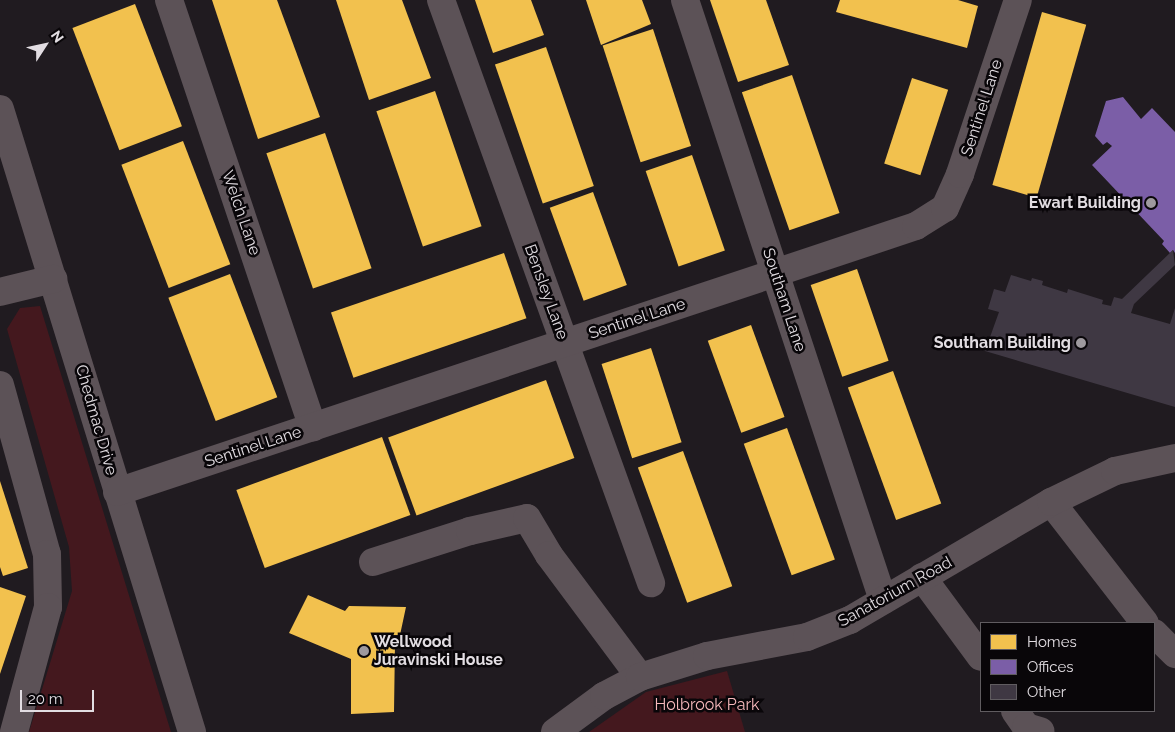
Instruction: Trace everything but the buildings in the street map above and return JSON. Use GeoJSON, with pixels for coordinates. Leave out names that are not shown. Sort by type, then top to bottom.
{"type":"FeatureCollection","features":[{"type":"Feature","properties":{"kind":"street","name":"Welch Lane"},"geometry":{"type":"LineString","coordinates":[[169,0],[313,427]]}},
{"type":"Feature","properties":{"kind":"street","name":"Bensley Lane"},"geometry":{"type":"LineString","coordinates":[[441,0],[651,583]]}},
{"type":"Feature","properties":{"kind":"street","name":"Southam Lane"},"geometry":{"type":"LineString","coordinates":[[686,0],[883,600]]}},
{"type":"Feature","properties":{"kind":"street","name":"Sentinel Lane"},"geometry":{"type":"LineString","coordinates":[[117,492],[916,226],[945,208],[960,174],[1018,0]]}},
{"type":"Feature","properties":{"kind":"street","name":"Chedmac Drive"},"geometry":{"type":"LineString","coordinates":[[0,109],[192,732]]}},
{"type":"Feature","properties":{"kind":"street"},"geometry":{"type":"LineString","coordinates":[[0,292],[53,279]]}},
{"type":"Feature","properties":{"kind":"street"},"geometry":{"type":"LineString","coordinates":[[0,385],[47,554],[48,607],[14,732]]}},
{"type":"Feature","properties":{"kind":"street","name":"Sanatorium Road"},"geometry":{"type":"LineString","coordinates":[[555,732],[604,696],[640,677],[707,656],[806,637],[850,620],[1051,502],[1115,471],[1175,458]]}},
{"type":"Feature","properties":{"kind":"street"},"geometry":{"type":"LineString","coordinates":[[1051,502],[1144,622]]}},
{"type":"Feature","properties":{"kind":"street"},"geometry":{"type":"LineString","coordinates":[[373,562],[470,531],[527,518],[549,555],[640,677]]}},
{"type":"Feature","properties":{"kind":"street"},"geometry":{"type":"LineString","coordinates":[[930,573],[980,623]]}},
{"type":"Feature","properties":{"kind":"street"},"geometry":{"type":"LineString","coordinates":[[930,573],[980,655]]}},
{"type":"Feature","properties":{"kind":"street"},"geometry":{"type":"LineString","coordinates":[[1155,634],[1175,654]]}},
{"type":"Feature","properties":{"kind":"street"},"geometry":{"type":"LineString","coordinates":[[1016,712],[1026,727],[1040,721]]}},
{"type":"Feature","properties":{"kind":"green space"},"geometry":{"type":"Polygon","coordinates":[[[40,306],[171,732],[29,732],[72,591],[69,547],[7,329],[20,308],[40,306]]]}},
{"type":"Feature","properties":{"kind":"green space","name":"Holbrook Park"},"geometry":{"type":"Polygon","coordinates":[[[727,671],[745,732],[589,732],[646,692],[727,671]]]}},
{"type":"Feature","properties":{"kind":"place","name":"Ewart Building"},"geometry":{"type":"Point","coordinates":[1151,203]}},
{"type":"Feature","properties":{"kind":"place","name":"Southam Building"},"geometry":{"type":"Point","coordinates":[1081,343]}},
{"type":"Feature","properties":{"kind":"place","name":"Wellwood Juravinski House"},"geometry":{"type":"Point","coordinates":[364,651]}}]}
